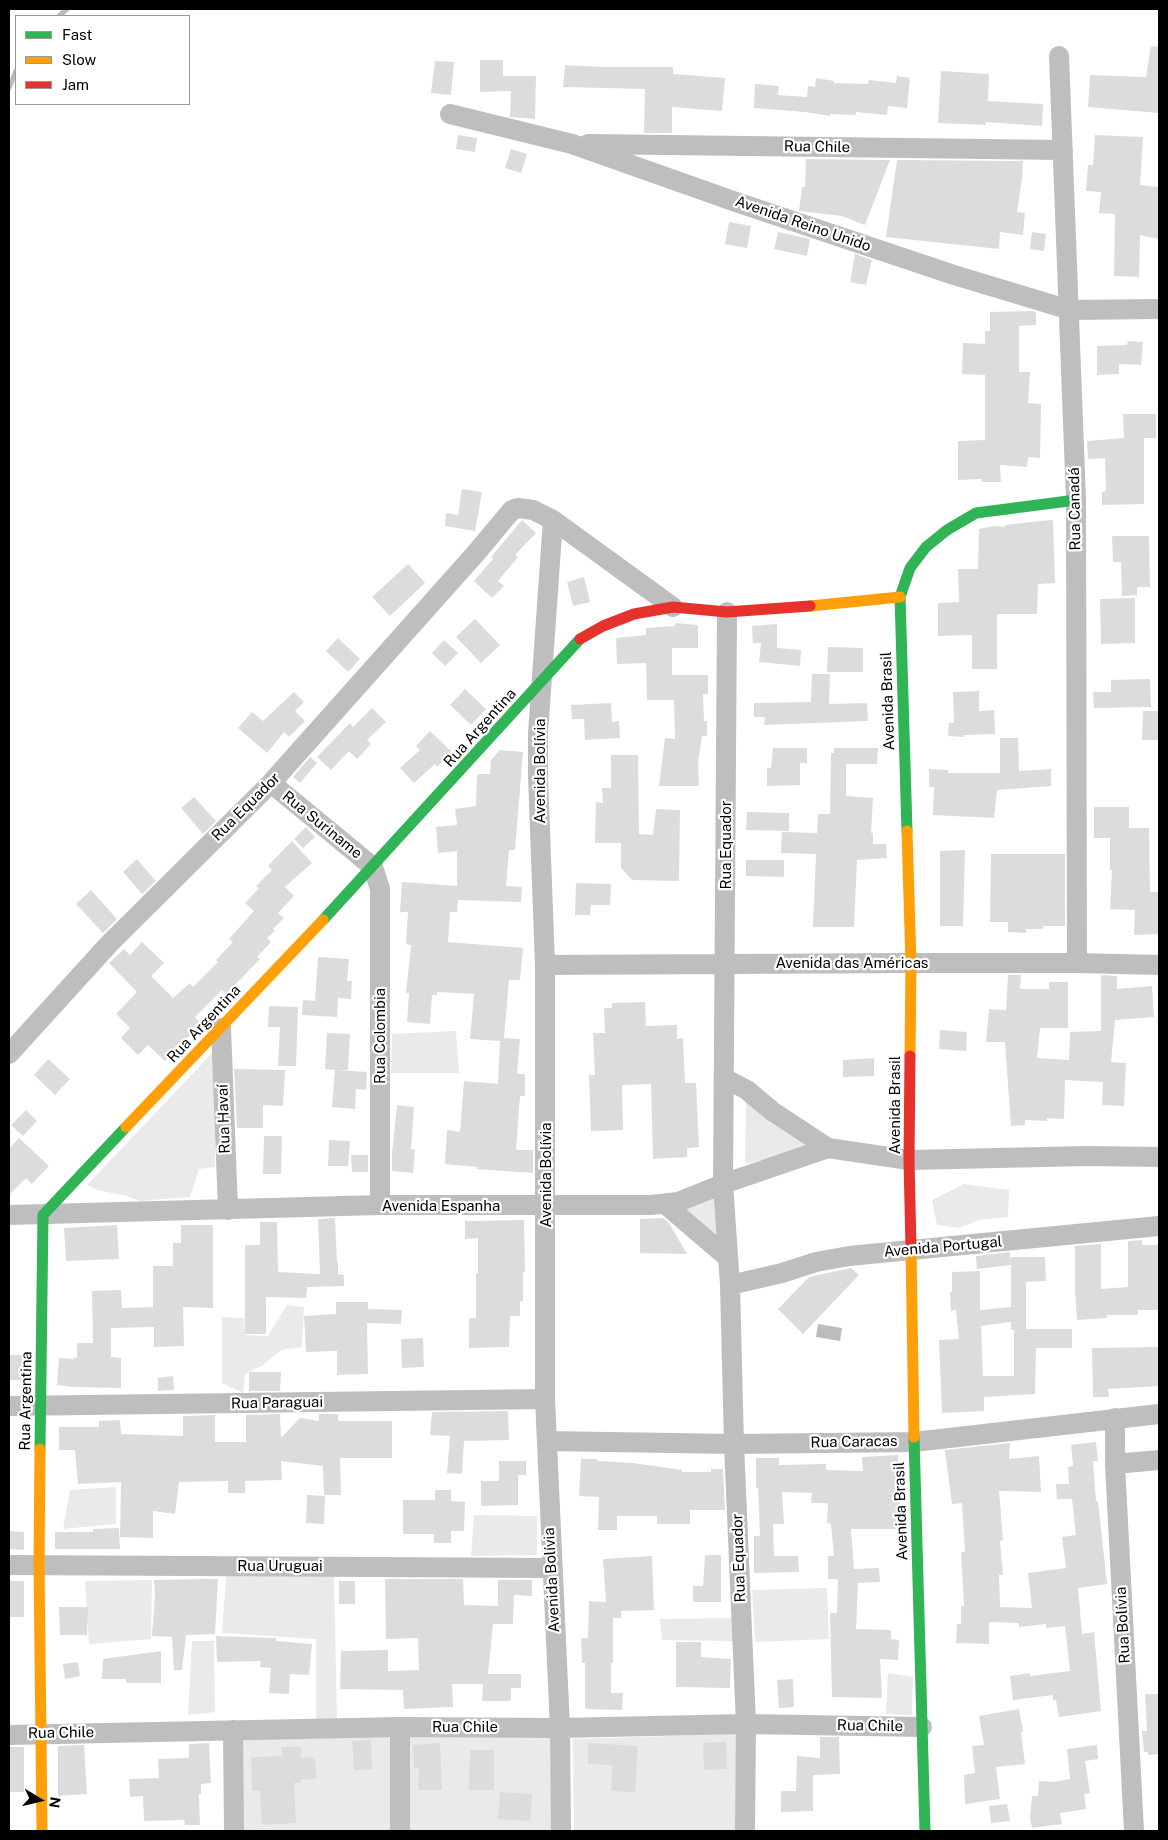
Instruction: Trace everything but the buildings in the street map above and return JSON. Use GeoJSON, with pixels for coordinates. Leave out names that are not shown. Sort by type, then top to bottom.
{"type":"FeatureCollection","features":[{"type":"Feature","properties":{"kind":"street","name":"Rua Canadá"},"geometry":{"type":"LineString","coordinates":[[1059,56],[1076,500],[1078,963]]}},
{"type":"Feature","properties":{"kind":"street","name":"Avenida Reino Unido"},"geometry":{"type":"LineString","coordinates":[[450,114],[572,144],[954,275],[1070,310],[1159,309]]}},
{"type":"Feature","properties":{"kind":"street","name":"Rua Chile"},"geometry":{"type":"LineString","coordinates":[[572,144],[1063,150]]}},
{"type":"Feature","properties":{"kind":"street","name":"Avenida Brasil"},"geometry":{"type":"LineString","coordinates":[[925,1831],[914,1442],[909,1160],[911,963],[900,597],[910,568],[926,548],[947,530],[976,514],[1076,500]]}},
{"type":"Feature","properties":{"kind":"street","name":"Rua Equador"},"geometry":{"type":"LineString","coordinates":[[9,1054],[109,944],[271,783],[512,510],[518,508],[533,510],[553,520],[673,607]]}},
{"type":"Feature","properties":{"kind":"street","name":"Avenida Bolívia"},"geometry":{"type":"LineString","coordinates":[[553,520],[538,733],[538,776],[545,965],[545,1399],[560,1728],[561,1831]]}},
{"type":"Feature","properties":{"kind":"street","name":"Rua Argentina"},"geometry":{"type":"LineString","coordinates":[[42,1831],[39,1564],[43,1215],[373,867],[581,638],[603,626],[634,614],[673,607],[727,612],[900,597]]}},
{"type":"Feature","properties":{"kind":"street","name":"Rua Equador"},"geometry":{"type":"LineString","coordinates":[[727,612],[723,1184],[730,1285],[734,1444],[746,1724],[745,1831]]}},
{"type":"Feature","properties":{"kind":"street","name":"Rua Suriname"},"geometry":{"type":"LineString","coordinates":[[271,783],[373,867]]}},
{"type":"Feature","properties":{"kind":"street","name":"Rua Colombia"},"geometry":{"type":"LineString","coordinates":[[373,867],[380,889],[380,1206]]}},
{"type":"Feature","properties":{"kind":"street","name":"Avenida das Américas"},"geometry":{"type":"LineString","coordinates":[[545,965],[726,963],[1159,964]]}},
{"type":"Feature","properties":{"kind":"street","name":"Rua Havaí"},"geometry":{"type":"LineString","coordinates":[[221,1028],[228,1210]]}},
{"type":"Feature","properties":{"kind":"street"},"geometry":{"type":"LineString","coordinates":[[724,1078],[747,1090],[772,1112],[828,1148],[909,1160],[1087,1156],[1159,1157]]}},
{"type":"Feature","properties":{"kind":"street","name":"Avenida Espanha"},"geometry":{"type":"LineString","coordinates":[[9,1215],[380,1206],[665,1204],[678,1202],[723,1184],[828,1148]]}},
{"type":"Feature","properties":{"kind":"street"},"geometry":{"type":"LineString","coordinates":[[665,1204],[728,1258]]}},
{"type":"Feature","properties":{"kind":"street","name":"Avenida Portugal"},"geometry":{"type":"LineString","coordinates":[[730,1285],[782,1273],[816,1262],[881,1252],[1159,1226]]}},
{"type":"Feature","properties":{"kind":"street","name":"Rua Paraguai"},"geometry":{"type":"LineString","coordinates":[[9,1406],[545,1399]]}},
{"type":"Feature","properties":{"kind":"street","name":"Rua Caracas"},"geometry":{"type":"LineString","coordinates":[[547,1442],[734,1444],[914,1442],[1159,1414]]}},
{"type":"Feature","properties":{"kind":"street","name":"Rua Bolívia"},"geometry":{"type":"LineString","coordinates":[[1115,1418],[1115,1464],[1134,1831]]}},
{"type":"Feature","properties":{"kind":"street"},"geometry":{"type":"LineString","coordinates":[[1115,1464],[1159,1460]]}},
{"type":"Feature","properties":{"kind":"street","name":"Rua Uruguai"},"geometry":{"type":"LineString","coordinates":[[9,1565],[552,1568]]}},
{"type":"Feature","properties":{"kind":"street","name":"Rua Chile"},"geometry":{"type":"LineString","coordinates":[[9,1735],[400,1727],[560,1728],[746,1724],[922,1727]]}},
{"type":"Feature","properties":{"kind":"street"},"geometry":{"type":"LineString","coordinates":[[400,1727],[400,1831]]}},
{"type":"Feature","properties":{"kind":"street"},"geometry":{"type":"LineString","coordinates":[[233,1730],[234,1831]]}},
{"type":"Feature","properties":{"kind":"shaded area"},"geometry":{"type":"Polygon","coordinates":[[[456,1031],[459,1073],[391,1073],[392,1034],[456,1031]]]}},
{"type":"Feature","properties":{"kind":"shaded area"},"geometry":{"type":"Polygon","coordinates":[[[215,1050],[215,1167],[199,1169],[190,1197],[139,1201],[127,1196],[97,1190],[87,1185],[215,1050]]]}},
{"type":"Feature","properties":{"kind":"shaded area"},"geometry":{"type":"Polygon","coordinates":[[[746,1100],[815,1147],[745,1164],[746,1100]]]}},
{"type":"Feature","properties":{"kind":"shaded area"},"geometry":{"type":"Polygon","coordinates":[[[964,1184],[1009,1190],[1008,1217],[979,1220],[959,1228],[937,1225],[932,1200],[964,1184]]]}},
{"type":"Feature","properties":{"kind":"shaded area"},"geometry":{"type":"Polygon","coordinates":[[[719,1192],[723,1246],[684,1210],[719,1192]]]}},
{"type":"Feature","properties":{"kind":"shaded area"},"geometry":{"type":"Polygon","coordinates":[[[287,1305],[304,1307],[302,1347],[281,1350],[263,1365],[245,1374],[243,1393],[222,1383],[222,1317],[244,1318],[245,1335],[268,1336],[287,1305]]]}},
{"type":"Feature","properties":{"kind":"shaded area"},"geometry":{"type":"Polygon","coordinates":[[[818,1324],[842,1328],[840,1341],[816,1337],[818,1324]]]}},
{"type":"Feature","properties":{"kind":"shaded area"},"geometry":{"type":"Polygon","coordinates":[[[116,1487],[116,1524],[63,1529],[70,1490],[116,1487]]]}},
{"type":"Feature","properties":{"kind":"shaded area"},"geometry":{"type":"Polygon","coordinates":[[[474,1515],[537,1516],[537,1555],[471,1556],[474,1515]]]}},
{"type":"Feature","properties":{"kind":"shaded area"},"geometry":{"type":"Polygon","coordinates":[[[227,1565],[334,1574],[337,1721],[316,1721],[316,1639],[222,1633],[227,1565]]]}},
{"type":"Feature","properties":{"kind":"shaded area"},"geometry":{"type":"Polygon","coordinates":[[[152,1580],[151,1639],[89,1644],[85,1581],[152,1580]]]}},
{"type":"Feature","properties":{"kind":"shaded area"},"geometry":{"type":"Polygon","coordinates":[[[827,1588],[829,1639],[755,1642],[752,1590],[827,1588]]]}},
{"type":"Feature","properties":{"kind":"shaded area"},"geometry":{"type":"Polygon","coordinates":[[[735,1618],[735,1641],[662,1640],[660,1619],[735,1618]]]}},
{"type":"Feature","properties":{"kind":"shaded area"},"geometry":{"type":"Polygon","coordinates":[[[192,1641],[214,1641],[215,1712],[188,1715],[192,1641]]]}},
{"type":"Feature","properties":{"kind":"shaded area"},"geometry":{"type":"Polygon","coordinates":[[[888,1673],[913,1677],[912,1715],[886,1714],[888,1673]]]}},
{"type":"Feature","properties":{"kind":"shaded area"},"geometry":{"type":"Polygon","coordinates":[[[391,1733],[392,1831],[243,1831],[241,1738],[391,1733]]]}},
{"type":"Feature","properties":{"kind":"shaded area"},"geometry":{"type":"Polygon","coordinates":[[[738,1734],[738,1831],[574,1831],[573,1739],[738,1734]]]}},
{"type":"Feature","properties":{"kind":"shaded area"},"geometry":{"type":"Polygon","coordinates":[[[406,1737],[551,1737],[552,1831],[408,1831],[406,1737]]]}},
{"type":"Feature","properties":{"kind":"waterway"},"geometry":{"type":"LineString","coordinates":[[60,15],[67,9]]}},
{"type":"Feature","properties":{"kind":"waterway"},"geometry":{"type":"LineString","coordinates":[[9,88],[15,73]]}},
{"type":"Feature","properties":{"kind":"traffic: fast"},"geometry":{"type":"LineString","coordinates":[[907,831],[900,597],[910,568],[926,547],[947,530],[976,513],[1076,500]]}},
{"type":"Feature","properties":{"kind":"traffic: fast"},"geometry":{"type":"LineString","coordinates":[[323,920],[580,639]]}},
{"type":"Feature","properties":{"kind":"traffic: fast"},"geometry":{"type":"LineString","coordinates":[[40,1449],[43,1215],[126,1127]]}},
{"type":"Feature","properties":{"kind":"traffic: fast"},"geometry":{"type":"LineString","coordinates":[[914,1437],[925,1831]]}},
{"type":"Feature","properties":{"kind":"traffic: slow"},"geometry":{"type":"LineString","coordinates":[[810,606],[900,597]]}},
{"type":"Feature","properties":{"kind":"traffic: slow"},"geometry":{"type":"LineString","coordinates":[[907,831],[911,963],[910,1056]]}},
{"type":"Feature","properties":{"kind":"traffic: slow"},"geometry":{"type":"LineString","coordinates":[[126,1127],[323,920]]}},
{"type":"Feature","properties":{"kind":"traffic: slow"},"geometry":{"type":"LineString","coordinates":[[911,1248],[914,1437]]}},
{"type":"Feature","properties":{"kind":"traffic: slow"},"geometry":{"type":"LineString","coordinates":[[40,1449],[39,1564],[42,1831]]}},
{"type":"Feature","properties":{"kind":"traffic: jam"},"geometry":{"type":"LineString","coordinates":[[580,639],[603,626],[634,614],[673,607],[727,612],[810,606]]}},
{"type":"Feature","properties":{"kind":"traffic: jam"},"geometry":{"type":"LineString","coordinates":[[910,1056],[909,1160],[911,1248]]}}]}
